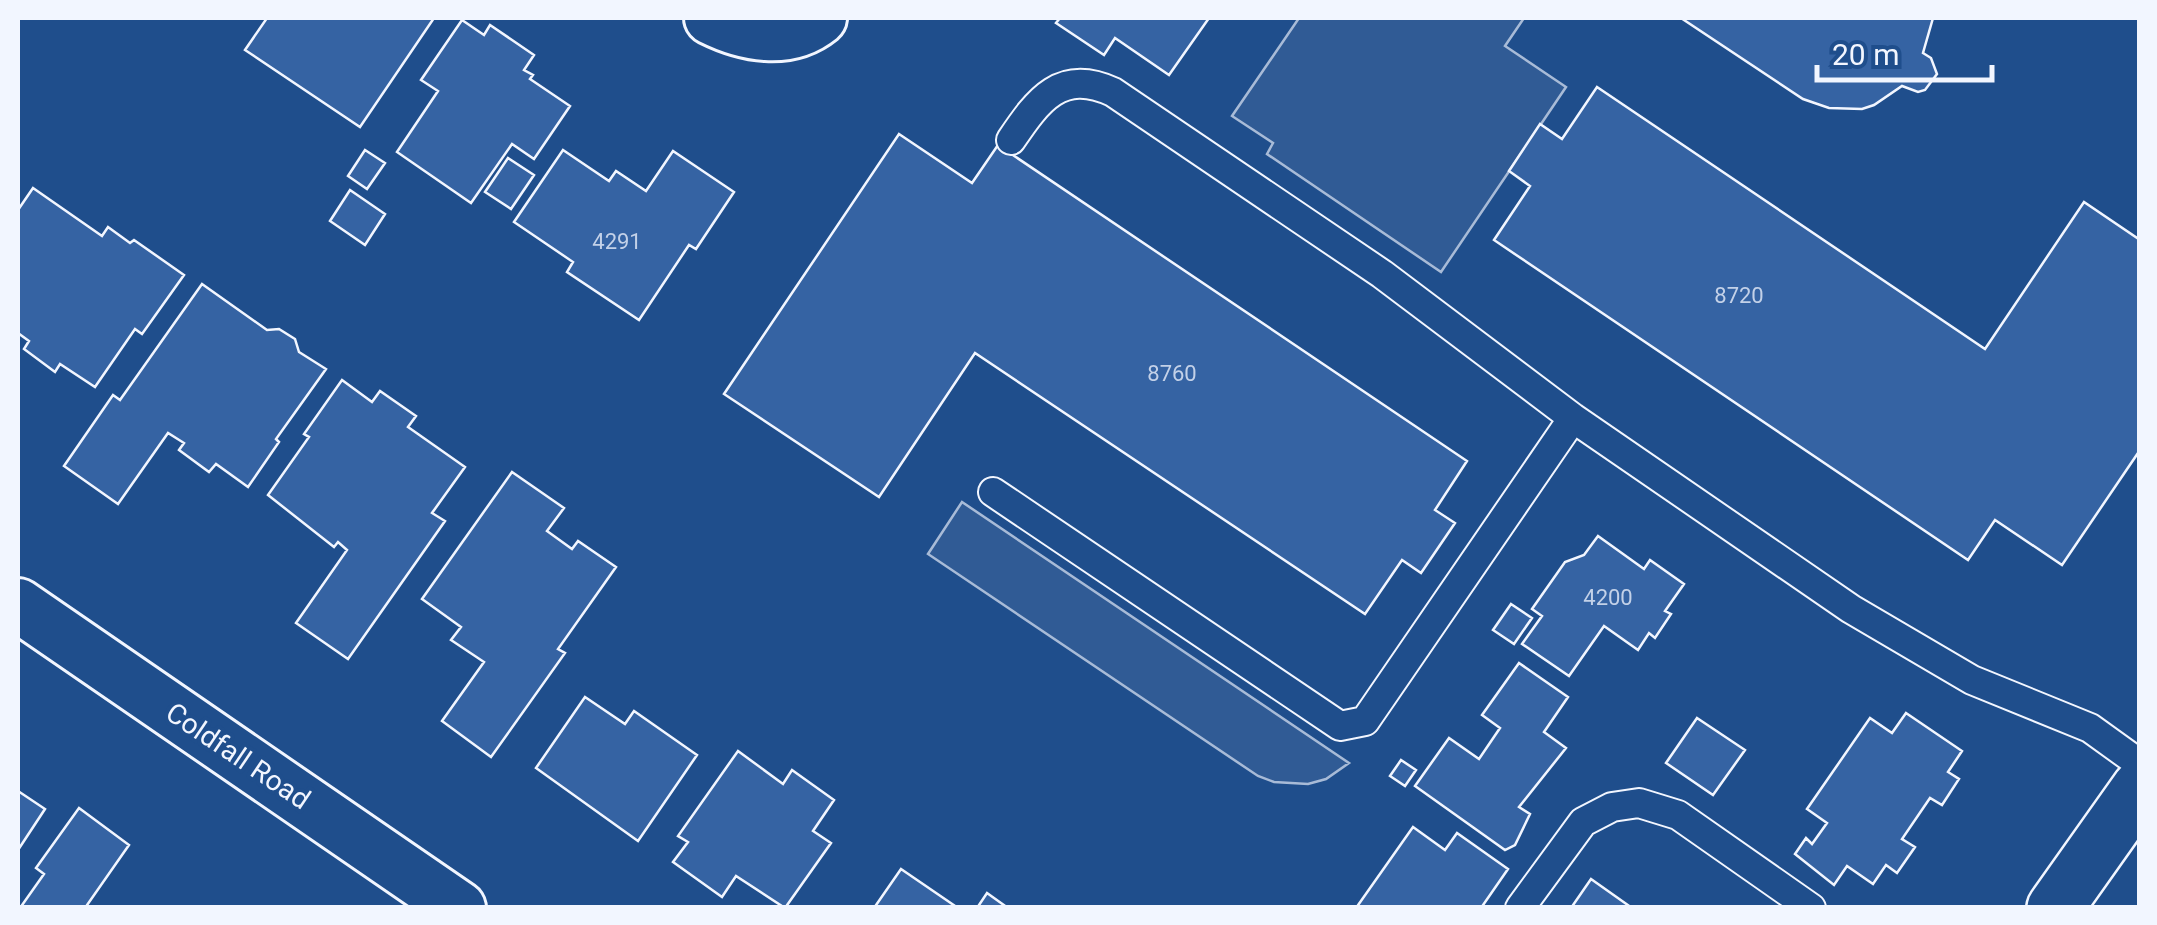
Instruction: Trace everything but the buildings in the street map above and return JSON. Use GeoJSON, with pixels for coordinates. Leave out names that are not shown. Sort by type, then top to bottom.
{"type":"FeatureCollection","features":[{"type":"Feature","properties":{"kind":"main road"},"geometry":{"type":"LineString","coordinates":[[2055,908],[2140,788]]}},
{"type":"Feature","properties":{"kind":"street"},"geometry":{"type":"LineString","coordinates":[[711,18],[739,32],[780,34],[810,26],[820,18]]}},
{"type":"Feature","properties":{"kind":"street","name":"Coldfall Road"},"geometry":{"type":"LineString","coordinates":[[18,605],[460,908]]}},
{"type":"Feature","properties":{"kind":"lane"},"geometry":{"type":"LineString","coordinates":[[1011,140],[1047,94],[1080,83],[1112,92],[1382,274],[1572,418],[1852,609],[1972,680],[2090,728],[2140,764]]}},
{"type":"Feature","properties":{"kind":"lane"},"geometry":{"type":"LineString","coordinates":[[993,492],[1340,726],[1365,722],[1572,418]]}},
{"type":"Feature","properties":{"kind":"lane"},"geometry":{"type":"LineString","coordinates":[[1520,908],[1583,822],[1612,807],[1640,803],[1678,814],[1810,908]]}},
{"type":"Feature","properties":{"kind":"shaded area"},"geometry":{"type":"Polygon","coordinates":[[[1299,18],[1524,18],[1505,46],[1566,87],[1441,272],[1267,154],[1273,143],[1232,116],[1299,18]]]}},
{"type":"Feature","properties":{"kind":"shaded area"},"geometry":{"type":"Polygon","coordinates":[[[962,502],[1349,763],[1326,779],[1308,784],[1274,782],[1258,776],[928,554],[962,502]]]}}]}
